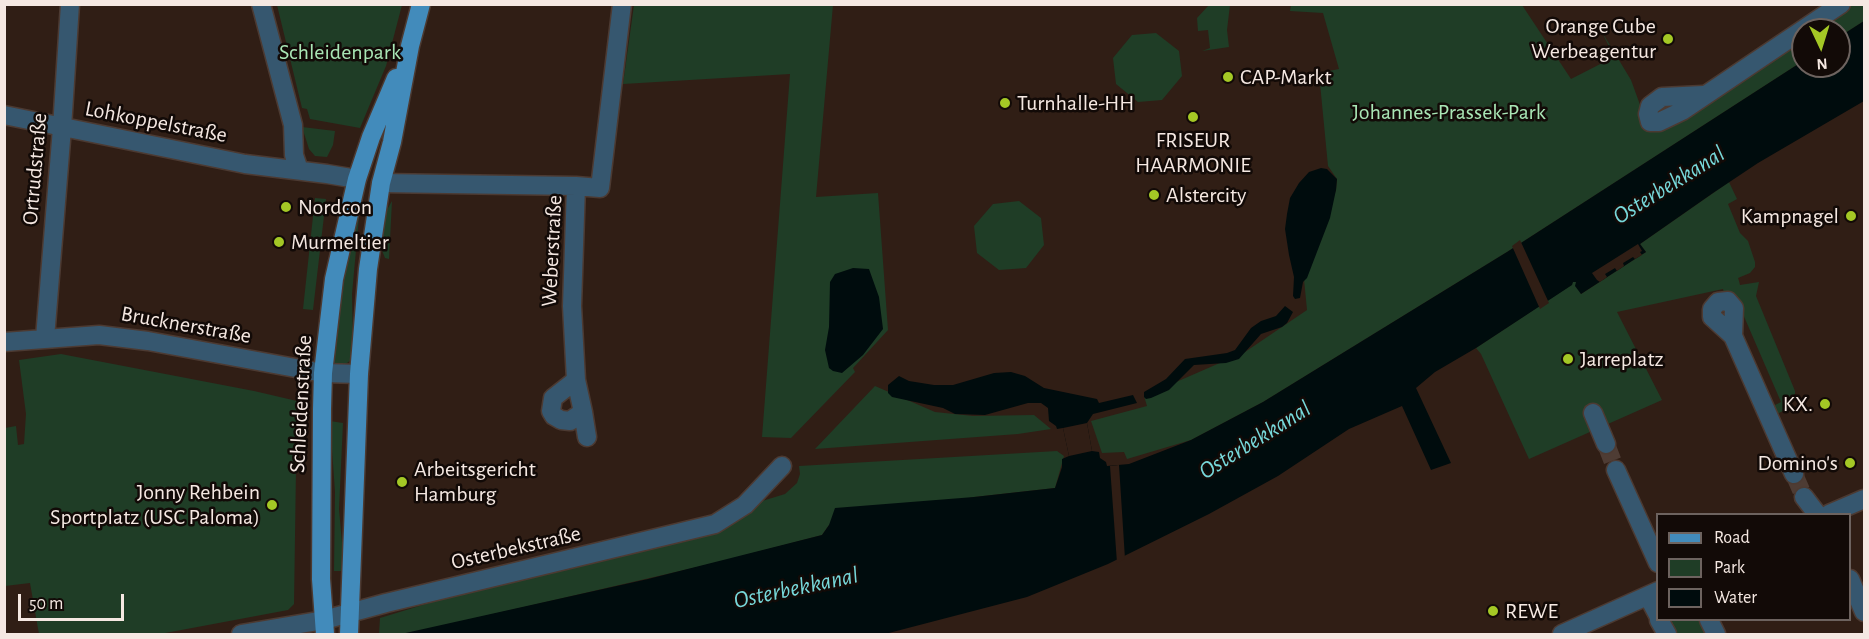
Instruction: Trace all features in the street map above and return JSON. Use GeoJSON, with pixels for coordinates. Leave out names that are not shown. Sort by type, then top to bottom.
{"type":"FeatureCollection","features":[{"type":"Feature","properties":{"kind":"main road"},"geometry":{"type":"LineString","coordinates":[[349,634],[359,374],[368,269],[381,183],[421,4]]}},
{"type":"Feature","properties":{"kind":"main road","name":"Schleidenstraße"},"geometry":{"type":"LineString","coordinates":[[325,627],[321,579],[323,373],[334,279],[357,180],[371,137],[410,46]]}},
{"type":"Feature","properties":{"kind":"main road"},"geometry":{"type":"LineString","coordinates":[[357,180],[381,183]]}},
{"type":"Feature","properties":{"kind":"street","name":"Ortrudstraße"},"geometry":{"type":"LineString","coordinates":[[45,338],[70,4]]}},
{"type":"Feature","properties":{"kind":"street"},"geometry":{"type":"LineString","coordinates":[[261,4],[293,125],[294,155],[299,170]]}},
{"type":"Feature","properties":{"kind":"street","name":"Weberstraße"},"geometry":{"type":"LineString","coordinates":[[587,437],[576,380],[572,306],[576,186],[600,188],[622,4]]}},
{"type":"Feature","properties":{"kind":"street"},"geometry":{"type":"LineString","coordinates":[[1703,95],[1841,4]]}},
{"type":"Feature","properties":{"kind":"street","name":"Lohkoppelstraße"},"geometry":{"type":"LineString","coordinates":[[4,114],[245,165],[299,170],[357,180]]}},
{"type":"Feature","properties":{"kind":"street"},"geometry":{"type":"LineString","coordinates":[[381,183],[576,186]]}},
{"type":"Feature","properties":{"kind":"street","name":"Brucknerstraße"},"geometry":{"type":"LineString","coordinates":[[4,342],[99,335],[148,341],[323,373],[359,374]]}},
{"type":"Feature","properties":{"kind":"street"},"geometry":{"type":"LineString","coordinates":[[1733,336],[1794,474]]}},
{"type":"Feature","properties":{"kind":"street"},"geometry":{"type":"LineString","coordinates":[[576,380],[553,398],[551,411],[561,420],[570,421],[583,412]]}},
{"type":"Feature","properties":{"kind":"street"},"geometry":{"type":"LineString","coordinates":[[1593,413],[1606,444]]}},
{"type":"Feature","properties":{"kind":"street","name":"Osterbekstraße"},"geometry":{"type":"LineString","coordinates":[[241,634],[325,627],[350,613],[715,525],[745,505],[782,466]]}},
{"type":"Feature","properties":{"kind":"street"},"geometry":{"type":"LineString","coordinates":[[1616,470],[1656,559]]}},
{"type":"Feature","properties":{"kind":"street"},"geometry":{"type":"LineString","coordinates":[[1804,497],[1816,513]]}},
{"type":"Feature","properties":{"kind":"street"},"geometry":{"type":"LineString","coordinates":[[1831,513],[1864,499]]}},
{"type":"Feature","properties":{"kind":"street"},"geometry":{"type":"LineString","coordinates":[[1851,581],[1864,612]]}},
{"type":"Feature","properties":{"kind":"street"},"geometry":{"type":"LineString","coordinates":[[1562,634],[1653,594]]}},
{"type":"Feature","properties":{"kind":"green space","name":"Schleidenpark"},"geometry":{"type":"Polygon","coordinates":[[[277,5],[402,5],[386,66],[360,128],[310,119],[307,109],[302,108],[277,5]]]}},
{"type":"Feature","properties":{"kind":"green space"},"geometry":{"type":"Polygon","coordinates":[[[634,5],[833,5],[816,197],[878,193],[888,330],[853,368],[855,372],[791,438],[762,437],[790,74],[623,84],[634,5]]]}},
{"type":"Feature","properties":{"kind":"green space"},"geometry":{"type":"Polygon","coordinates":[[[1209,5],[1230,5],[1227,30],[1229,47],[1202,51],[1210,48],[1208,30],[1198,31],[1197,18],[1209,5]]]}},
{"type":"Feature","properties":{"kind":"green space","name":"Johannes-Prassek-Park"},"geometry":{"type":"Polygon","coordinates":[[[1291,5],[1522,5],[1571,79],[1614,57],[1602,32],[1631,80],[1643,113],[1655,130],[1791,43],[1791,69],[1507,252],[1263,402],[1191,440],[1127,459],[1124,452],[1102,453],[1091,421],[1147,406],[1144,396],[1245,352],[1307,310],[1304,279],[1336,190],[1337,179],[1328,166],[1319,73],[1339,69],[1323,13],[1290,11],[1291,5]]]}},
{"type":"Feature","properties":{"kind":"green space"},"geometry":{"type":"Polygon","coordinates":[[[1850,5],[1864,5],[1864,21],[1851,29],[1851,18],[1830,18],[1850,5]]]}},
{"type":"Feature","properties":{"kind":"green space"},"geometry":{"type":"Polygon","coordinates":[[[1156,33],[1179,51],[1182,76],[1162,100],[1138,102],[1116,84],[1113,58],[1132,35],[1156,33]]]}},
{"type":"Feature","properties":{"kind":"green space"},"geometry":{"type":"Polygon","coordinates":[[[302,127],[335,131],[333,145],[327,157],[315,156],[309,149],[302,127]]]}},
{"type":"Feature","properties":{"kind":"green space"},"geometry":{"type":"Polygon","coordinates":[[[1729,182],[1737,199],[1728,204],[1740,233],[1748,241],[1755,262],[1755,267],[1750,273],[1738,278],[1740,285],[1759,282],[1756,296],[1795,391],[1795,394],[1789,398],[1785,410],[1775,415],[1771,407],[1781,402],[1736,298],[1724,293],[1723,289],[1617,312],[1662,400],[1529,459],[1481,354],[1476,348],[1571,285],[1573,281],[1576,282],[1581,294],[1646,252],[1640,244],[1729,182]]]}},
{"type":"Feature","properties":{"kind":"green space"},"geometry":{"type":"Polygon","coordinates":[[[315,198],[326,199],[313,310],[303,309],[315,198]]]}},
{"type":"Feature","properties":{"kind":"green space"},"geometry":{"type":"Polygon","coordinates":[[[392,201],[389,259],[385,258],[381,248],[381,231],[384,215],[392,201]]]}},
{"type":"Feature","properties":{"kind":"green space"},"geometry":{"type":"Polygon","coordinates":[[[1019,201],[1041,218],[1044,245],[1026,268],[999,270],[977,253],[974,226],[993,204],[1019,201]]]}},
{"type":"Feature","properties":{"kind":"green space"},"geometry":{"type":"Polygon","coordinates":[[[360,206],[352,294],[351,360],[343,366],[334,365],[332,352],[344,267],[360,206]]]}},
{"type":"Feature","properties":{"kind":"green space"},"geometry":{"type":"Polygon","coordinates":[[[61,354],[297,401],[294,604],[288,610],[160,634],[39,634],[30,583],[5,586],[5,428],[16,426],[18,445],[24,444],[26,414],[19,360],[61,354]]]}},
{"type":"Feature","properties":{"kind":"green space"},"geometry":{"type":"Polygon","coordinates":[[[875,386],[935,412],[973,416],[1034,415],[1051,429],[1018,434],[815,449],[875,386]]]}},
{"type":"Feature","properties":{"kind":"green space"},"geometry":{"type":"Polygon","coordinates":[[[330,421],[343,423],[339,509],[343,571],[334,571],[335,492],[330,421]]]}},
{"type":"Feature","properties":{"kind":"green space"},"geometry":{"type":"Polygon","coordinates":[[[1057,451],[1064,456],[1055,488],[974,497],[829,525],[822,535],[719,562],[407,634],[379,634],[380,618],[785,494],[797,483],[800,474],[799,466],[1057,451]]]}},
{"type":"Feature","properties":{"kind":"green space"},"geometry":{"type":"Polygon","coordinates":[[[1666,621],[1701,621],[1707,634],[1673,634],[1666,621]]]}},
{"type":"Feature","properties":{"kind":"water","name":"Osterbekkanal"},"geometry":{"type":"Polygon","coordinates":[[[1864,21],[1864,101],[1758,163],[1713,193],[1640,244],[1646,252],[1581,294],[1575,286],[1576,282],[1573,282],[1572,285],[1476,348],[1435,372],[1416,388],[1451,463],[1431,470],[1402,406],[1349,429],[1278,476],[1209,514],[1108,564],[1027,597],[885,634],[401,634],[648,579],[822,535],[829,525],[835,508],[1055,488],[1062,467],[1062,459],[1069,456],[1063,428],[1057,429],[1049,421],[1048,408],[1041,403],[1028,403],[985,415],[955,414],[943,408],[892,397],[888,393],[888,385],[899,376],[909,381],[953,385],[994,373],[1011,372],[1025,376],[1044,388],[1097,399],[1099,403],[1133,395],[1137,403],[1093,414],[1087,423],[1092,451],[1099,452],[1100,458],[1106,462],[1107,466],[1129,464],[1191,440],[1263,402],[1507,252],[1791,69],[1791,78],[1851,78],[1851,29],[1864,21]]]}},
{"type":"Feature","properties":{"kind":"water"},"geometry":{"type":"Polygon","coordinates":[[[1321,168],[1327,169],[1337,179],[1336,190],[1330,218],[1307,278],[1303,282],[1300,298],[1295,299],[1293,296],[1294,277],[1285,229],[1290,198],[1309,172],[1321,168]]]}},
{"type":"Feature","properties":{"kind":"water"},"geometry":{"type":"Polygon","coordinates":[[[853,268],[869,269],[879,297],[883,329],[863,355],[842,373],[829,368],[825,350],[829,327],[830,282],[835,274],[853,268]]]}},
{"type":"Feature","properties":{"kind":"water"},"geometry":{"type":"Polygon","coordinates":[[[1285,306],[1293,312],[1287,323],[1261,334],[1239,359],[1226,363],[1194,365],[1169,390],[1151,398],[1144,397],[1144,392],[1166,379],[1185,359],[1235,350],[1251,328],[1261,321],[1276,316],[1285,306]]]}},
{"type":"Feature","properties":{"kind":"pier"},"geometry":{"type":"Polygon","coordinates":[[[1520,240],[1549,303],[1540,309],[1512,246],[1520,240]]]}},
{"type":"Feature","properties":{"kind":"pier"},"geometry":{"type":"Polygon","coordinates":[[[1638,244],[1642,255],[1623,263],[1624,266],[1617,271],[1615,268],[1605,274],[1607,277],[1600,282],[1597,280],[1592,273],[1638,244]]]}},
{"type":"Feature","properties":{"kind":"pier"},"geometry":{"type":"Polygon","coordinates":[[[1087,423],[1092,451],[1069,456],[1063,428],[1087,423]]]}},
{"type":"Feature","properties":{"kind":"pier"},"geometry":{"type":"Polygon","coordinates":[[[1119,465],[1125,559],[1117,563],[1110,466],[1119,465]]]}},
{"type":"Feature","properties":{"kind":"tunnel"},"geometry":{"type":"LineString","coordinates":[[1606,444],[1616,470]]}},
{"type":"Feature","properties":{"kind":"tunnel"},"geometry":{"type":"LineString","coordinates":[[1794,474],[1804,497]]}},
{"type":"Feature","properties":{"kind":"place","name":"Orange Cube Werbeagentur"},"geometry":{"type":"Point","coordinates":[1668,39]}},
{"type":"Feature","properties":{"kind":"place","name":"CAP-Markt"},"geometry":{"type":"Point","coordinates":[1228,77]}},
{"type":"Feature","properties":{"kind":"place","name":"Turnhalle-HH"},"geometry":{"type":"Point","coordinates":[1005,103]}},
{"type":"Feature","properties":{"kind":"place","name":"FRISEUR HAARMONIE"},"geometry":{"type":"Point","coordinates":[1193,117]}},
{"type":"Feature","properties":{"kind":"place","name":"Alstercity"},"geometry":{"type":"Point","coordinates":[1154,195]}},
{"type":"Feature","properties":{"kind":"place","name":"Nordcon"},"geometry":{"type":"Point","coordinates":[286,207]}},
{"type":"Feature","properties":{"kind":"place","name":"Kampnagel"},"geometry":{"type":"Point","coordinates":[1851,216]}},
{"type":"Feature","properties":{"kind":"place","name":"Murmeltier"},"geometry":{"type":"Point","coordinates":[279,242]}},
{"type":"Feature","properties":{"kind":"place","name":"Jarreplatz"},"geometry":{"type":"Point","coordinates":[1568,359]}},
{"type":"Feature","properties":{"kind":"place","name":"KX."},"geometry":{"type":"Point","coordinates":[1825,404]}},
{"type":"Feature","properties":{"kind":"place","name":"Domino's"},"geometry":{"type":"Point","coordinates":[1850,463]}},
{"type":"Feature","properties":{"kind":"place","name":"Arbeitsgericht Hamburg"},"geometry":{"type":"Point","coordinates":[402,482]}},
{"type":"Feature","properties":{"kind":"place","name":"Jonny Rehbein Sportplatz (USC Paloma)"},"geometry":{"type":"Point","coordinates":[272,505]}},
{"type":"Feature","properties":{"kind":"place","name":"REWE"},"geometry":{"type":"Point","coordinates":[1493,611]}}]}
